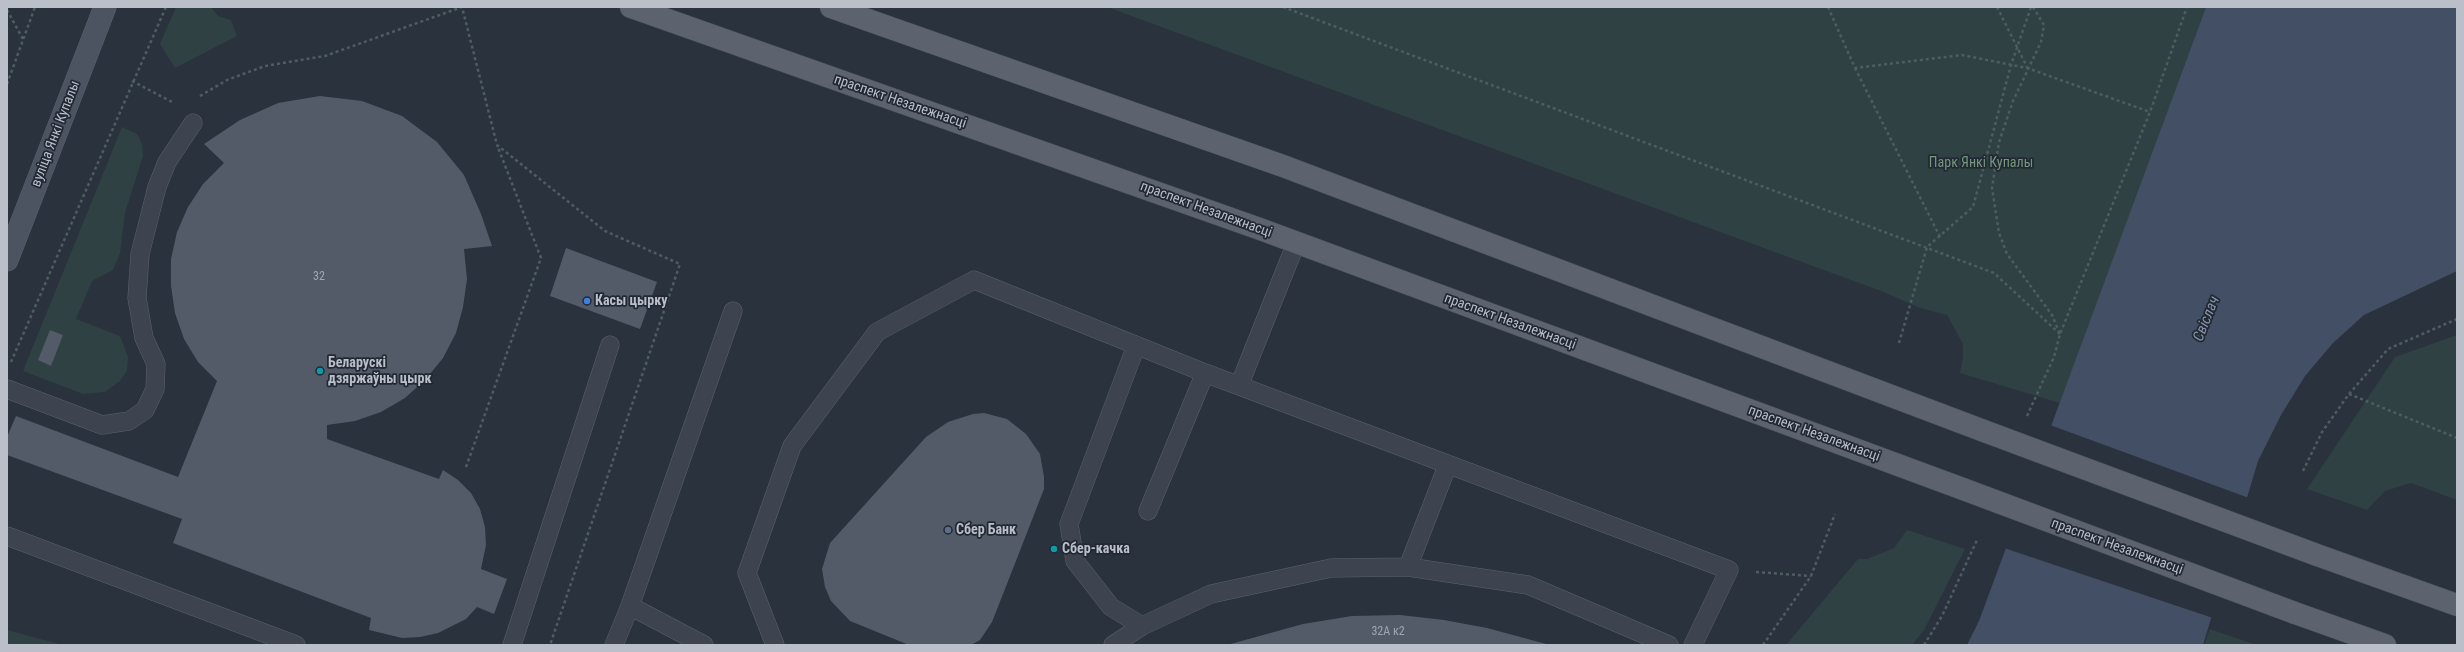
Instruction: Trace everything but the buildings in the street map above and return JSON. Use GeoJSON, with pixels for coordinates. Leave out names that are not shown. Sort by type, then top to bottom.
{"type":"FeatureCollection","features":[{"type":"Feature","properties":{"kind":"main road","name":"вуліца Янкі Купалы"},"geometry":{"type":"LineString","coordinates":[[7,260],[105,7]]}},
{"type":"Feature","properties":{"kind":"main road","name":"праспект Незалежнасці"},"geometry":{"type":"LineString","coordinates":[[631,7],[1296,243],[2295,613],[2386,645]]}},
{"type":"Feature","properties":{"kind":"main road"},"geometry":{"type":"LineString","coordinates":[[831,7],[1283,166],[1984,431],[2317,555],[2457,605]]}},
{"type":"Feature","properties":{"kind":"lane"},"geometry":{"type":"LineString","coordinates":[[7,389],[102,425],[129,421],[145,410],[154,390],[156,364],[144,338],[137,298],[140,254],[157,187],[167,162],[193,123]]}},
{"type":"Feature","properties":{"kind":"lane"},"geometry":{"type":"LineString","coordinates":[[1239,386],[1296,243]]}},
{"type":"Feature","properties":{"kind":"lane"},"geometry":{"type":"LineString","coordinates":[[775,645],[747,574],[792,446],[878,332],[974,280],[1205,373],[1729,570],[1693,645]]}},
{"type":"Feature","properties":{"kind":"lane"},"geometry":{"type":"LineString","coordinates":[[614,645],[630,606],[734,311]]}},
{"type":"Feature","properties":{"kind":"lane"},"geometry":{"type":"LineString","coordinates":[[512,645],[610,345]]}},
{"type":"Feature","properties":{"kind":"lane"},"geometry":{"type":"LineString","coordinates":[[1136,346],[1069,524],[1075,561],[1111,607],[1142,626]]}},
{"type":"Feature","properties":{"kind":"lane"},"geometry":{"type":"LineString","coordinates":[[1148,511],[1205,373]]}},
{"type":"Feature","properties":{"kind":"lane"},"geometry":{"type":"LineString","coordinates":[[1408,567],[1448,464]]}},
{"type":"Feature","properties":{"kind":"lane"},"geometry":{"type":"LineString","coordinates":[[7,536],[296,645]]}},
{"type":"Feature","properties":{"kind":"lane"},"geometry":{"type":"LineString","coordinates":[[1113,645],[1142,626],[1219,593],[1331,568],[1408,567],[1528,585],[1669,645]]}},
{"type":"Feature","properties":{"kind":"lane"},"geometry":{"type":"LineString","coordinates":[[630,606],[704,645]]}},
{"type":"Feature","properties":{"kind":"path"},"geometry":{"type":"LineString","coordinates":[[7,84],[24,41],[35,7]]}},
{"type":"Feature","properties":{"kind":"path"},"geometry":{"type":"LineString","coordinates":[[10,365],[132,81],[166,7]]}},
{"type":"Feature","properties":{"kind":"path"},"geometry":{"type":"LineString","coordinates":[[194,99],[227,80],[265,66],[325,56],[462,7],[497,145],[541,258],[466,468]]}},
{"type":"Feature","properties":{"kind":"path"},"geometry":{"type":"LineString","coordinates":[[1283,7],[1994,273],[2060,334]]}},
{"type":"Feature","properties":{"kind":"path"},"geometry":{"type":"LineString","coordinates":[[1828,7],[1855,68],[1940,237]]}},
{"type":"Feature","properties":{"kind":"path"},"geometry":{"type":"LineString","coordinates":[[1997,7],[2016,50],[2027,68]]}},
{"type":"Feature","properties":{"kind":"path"},"geometry":{"type":"LineString","coordinates":[[2032,7],[2044,25],[2041,42],[2027,68],[2012,102],[1999,142],[1992,188],[1999,233],[2007,254],[2052,315],[2060,334]]}},
{"type":"Feature","properties":{"kind":"path"},"geometry":{"type":"LineString","coordinates":[[1899,343],[1927,247],[1973,207],[2011,65],[2032,7]]}},
{"type":"Feature","properties":{"kind":"path"},"geometry":{"type":"LineString","coordinates":[[2026,417],[2054,357],[2060,334],[2150,112],[2187,7]]}},
{"type":"Feature","properties":{"kind":"path"},"geometry":{"type":"LineString","coordinates":[[7,10],[24,41]]}},
{"type":"Feature","properties":{"kind":"path"},"geometry":{"type":"LineString","coordinates":[[1855,68],[1962,55],[2027,68],[2150,112]]}},
{"type":"Feature","properties":{"kind":"path"},"geometry":{"type":"LineString","coordinates":[[132,81],[181,107]]}},
{"type":"Feature","properties":{"kind":"path"},"geometry":{"type":"LineString","coordinates":[[497,145],[605,231],[680,264],[550,645]]}},
{"type":"Feature","properties":{"kind":"path"},"geometry":{"type":"LineString","coordinates":[[2303,471],[2322,432],[2349,394],[2388,349],[2457,319]]}},
{"type":"Feature","properties":{"kind":"path"},"geometry":{"type":"LineString","coordinates":[[2349,394],[2457,438]]}},
{"type":"Feature","properties":{"kind":"path"},"geometry":{"type":"LineString","coordinates":[[1763,645],[1811,576],[1835,514]]}},
{"type":"Feature","properties":{"kind":"path"},"geometry":{"type":"LineString","coordinates":[[1924,645],[1942,616],[1976,540]]}},
{"type":"Feature","properties":{"kind":"path"},"geometry":{"type":"LineString","coordinates":[[1729,570],[1811,576]]}},
{"type":"Feature","properties":{"kind":"green space"},"geometry":{"type":"Polygon","coordinates":[[[176,7],[211,7],[218,16],[231,20],[237,36],[175,68],[160,44],[176,7]]]}},
{"type":"Feature","properties":{"kind":"green space","name":"Парк Янкі Купалы"},"geometry":{"type":"Polygon","coordinates":[[[1107,7],[2206,7],[2060,403],[1960,373],[1963,357],[1963,344],[1947,315],[1920,308],[1881,291],[1107,7]]]}},
{"type":"Feature","properties":{"kind":"green space"},"geometry":{"type":"Polygon","coordinates":[[[122,127],[137,134],[142,144],[143,156],[125,213],[120,253],[113,270],[92,281],[76,319],[120,336],[128,357],[127,371],[120,381],[105,392],[83,394],[23,371],[122,127]]]}},
{"type":"Feature","properties":{"kind":"green space"},"geometry":{"type":"Polygon","coordinates":[[[2457,335],[2457,500],[2411,483],[2385,491],[2367,510],[2307,489],[2395,357],[2457,335]]]}},
{"type":"Feature","properties":{"kind":"green space"},"geometry":{"type":"Polygon","coordinates":[[[1907,530],[1965,549],[1924,630],[1912,645],[1786,645],[1858,559],[1867,559],[1894,548],[1907,530]]]}},
{"type":"Feature","properties":{"kind":"green space"},"geometry":{"type":"Polygon","coordinates":[[[2210,629],[2256,645],[2204,645],[2210,629]]]}},
{"type":"Feature","properties":{"kind":"green space"},"geometry":{"type":"Polygon","coordinates":[[[7,630],[63,645],[7,645],[7,630]]]}},
{"type":"Feature","properties":{"kind":"water","name":"Свіслач"},"geometry":{"type":"Polygon","coordinates":[[[2206,7],[2457,7],[2457,271],[2364,315],[2333,343],[2305,376],[2281,415],[2258,461],[2203,645],[1967,645],[1979,621],[2206,7]]]}},
{"type":"Feature","properties":{"kind":"pier"},"geometry":{"type":"Polygon","coordinates":[[[2050,425],[2249,498],[2213,618],[2004,548],[2050,425]]]}},
{"type":"Feature","properties":{"kind":"place","name":"Касы цырку"},"geometry":{"type":"Point","coordinates":[587,301]}},
{"type":"Feature","properties":{"kind":"place","name":"Беларускі дзяржаўны цырк"},"geometry":{"type":"Point","coordinates":[320,371]}},
{"type":"Feature","properties":{"kind":"place","name":"Сбер Банк"},"geometry":{"type":"Point","coordinates":[948,530]}},
{"type":"Feature","properties":{"kind":"place","name":"Сбер-качка"},"geometry":{"type":"Point","coordinates":[1054,549]}}]}
